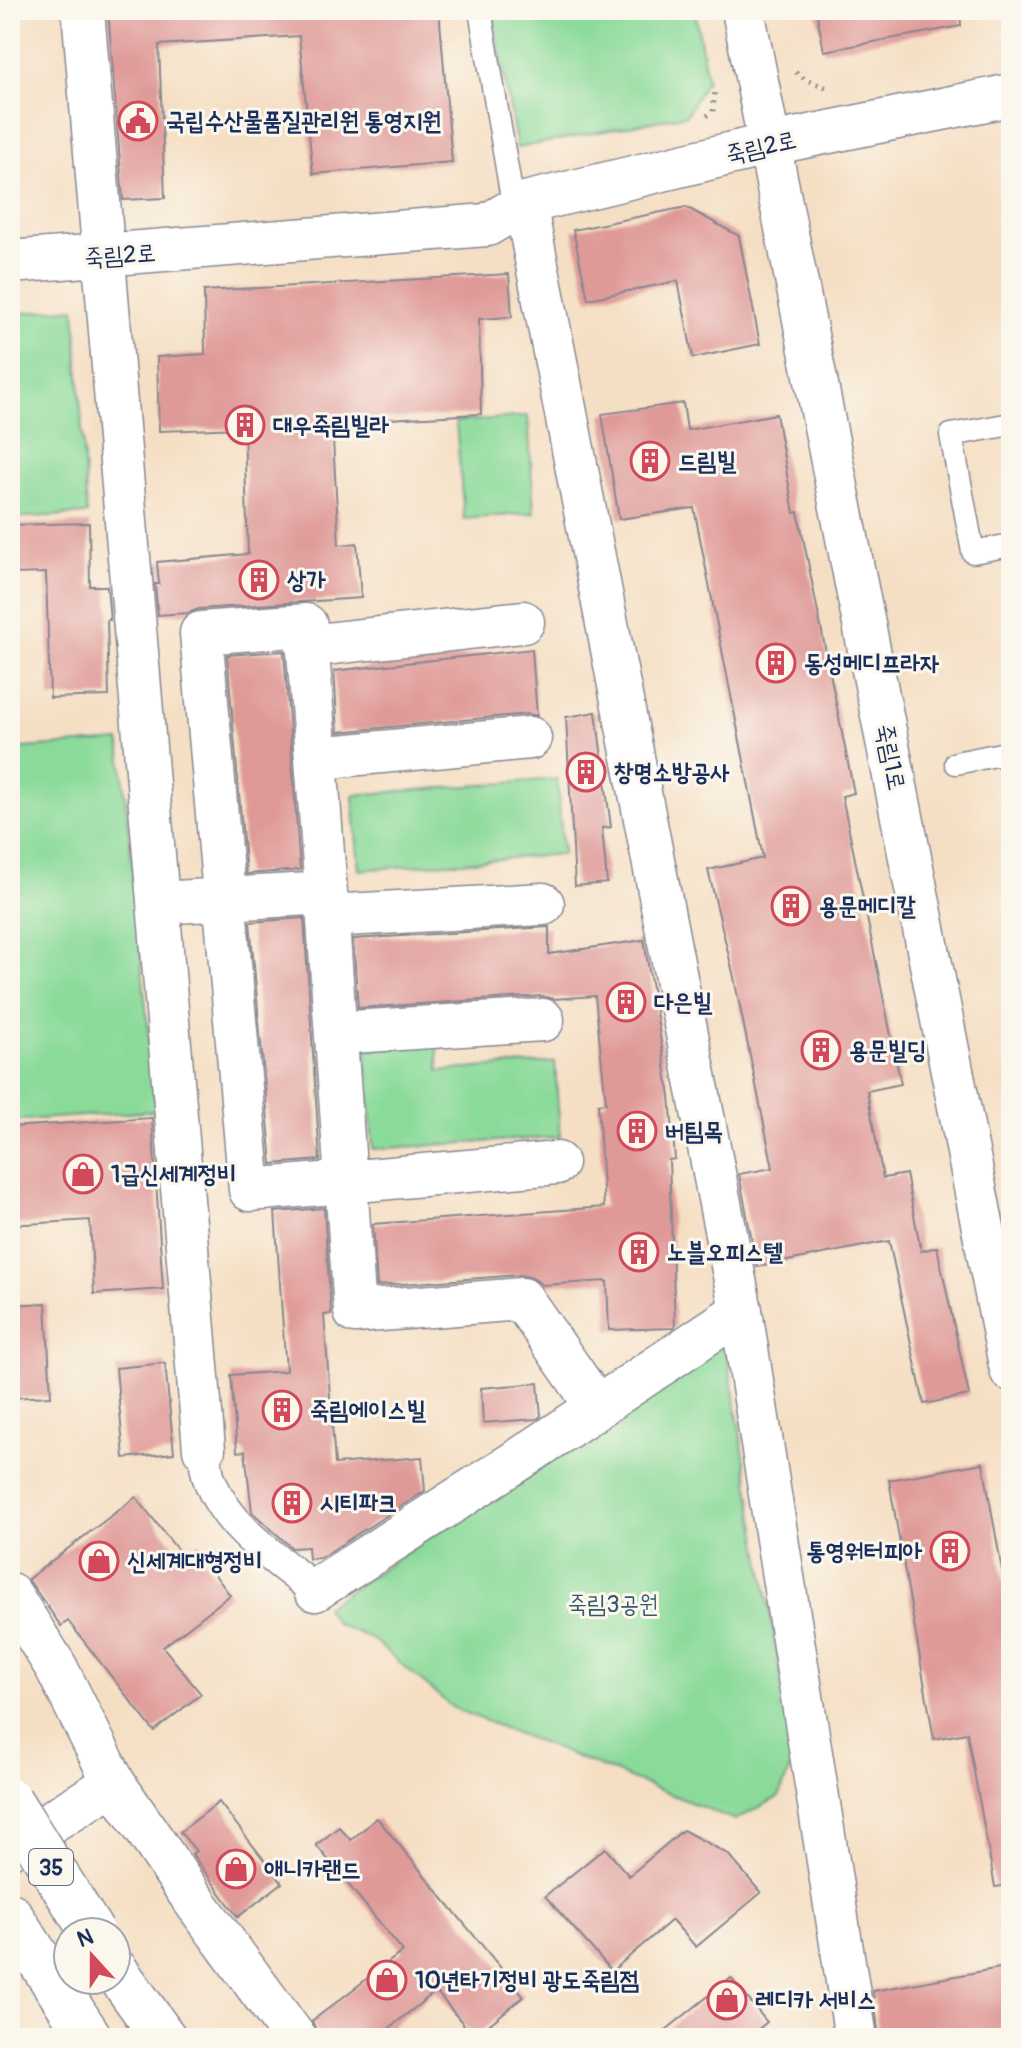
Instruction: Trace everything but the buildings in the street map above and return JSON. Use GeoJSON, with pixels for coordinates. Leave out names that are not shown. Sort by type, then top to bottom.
{"type":"FeatureCollection","features":[{"type":"Feature","properties":{"kind":"highway","name":"35"},"geometry":{"type":"LineString","coordinates":[[10,1801],[82,1916]]}},
{"type":"Feature","properties":{"kind":"highway","name":"35"},"geometry":{"type":"LineString","coordinates":[[10,1915],[90,2038]]}},
{"type":"Feature","properties":{"kind":"highway"},"geometry":{"type":"LineString","coordinates":[[132,1993],[164,2038]]}},
{"type":"Feature","properties":{"kind":"street"},"geometry":{"type":"LineString","coordinates":[[83,10],[209,1480],[223,1507],[267,1552],[315,1590],[741,1311]]}},
{"type":"Feature","properties":{"kind":"street","name":"죽림1로"},"geometry":{"type":"LineString","coordinates":[[743,10],[1011,1370]]}},
{"type":"Feature","properties":{"kind":"street","name":"죽림2로"},"geometry":{"type":"LineString","coordinates":[[10,262],[487,225],[520,207],[770,144],[1011,95]]}},
{"type":"Feature","properties":{"kind":"street"},"geometry":{"type":"LineString","coordinates":[[520,207],[741,1311],[856,2038]]}},
{"type":"Feature","properties":{"kind":"street"},"geometry":{"type":"LineString","coordinates":[[307,646],[523,622]]}},
{"type":"Feature","properties":{"kind":"street"},"geometry":{"type":"LineString","coordinates":[[557,1163],[346,1182],[250,1190],[201,633],[306,625],[317,758],[336,1033],[346,1182],[355,1312],[522,1299],[597,1407]]}},
{"type":"Feature","properties":{"kind":"street"},"geometry":{"type":"LineString","coordinates":[[317,758],[530,738]]}},
{"type":"Feature","properties":{"kind":"street"},"geometry":{"type":"LineString","coordinates":[[159,903],[224,899],[327,904],[543,904]]}},
{"type":"Feature","properties":{"kind":"street"},"geometry":{"type":"LineString","coordinates":[[336,1033],[543,1020]]}},
{"type":"Feature","properties":{"kind":"street"},"geometry":{"type":"LineString","coordinates":[[10,1594],[56,1667],[114,1783],[193,1899],[295,2038]]}},
{"type":"Feature","properties":{"kind":"street"},"geometry":{"type":"LineString","coordinates":[[10,1847],[114,1783]]}},
{"type":"Feature","properties":{"kind":"lane"},"geometry":{"type":"LineString","coordinates":[[480,10],[520,207]]}},
{"type":"Feature","properties":{"kind":"lane"},"geometry":{"type":"LineString","coordinates":[[1011,424],[951,435],[973,552],[1011,545]]}},
{"type":"Feature","properties":{"kind":"lane"},"geometry":{"type":"LineString","coordinates":[[956,763],[1011,752]]}},
{"type":"Feature","properties":{"kind":"path"},"geometry":{"type":"LineString","coordinates":[[789,65],[806,80],[842,94]]}},
{"type":"Feature","properties":{"kind":"path"},"geometry":{"type":"LineString","coordinates":[[702,120],[713,112],[716,80]]}},
{"type":"Feature","properties":{"kind":"green space"},"geometry":{"type":"Polygon","coordinates":[[[492,10],[695,10],[707,80],[686,115],[517,148],[492,10]]]}},
{"type":"Feature","properties":{"kind":"green space"},"geometry":{"type":"Polygon","coordinates":[[[75,308],[87,514],[10,518],[10,314],[75,308]]]}},
{"type":"Feature","properties":{"kind":"green space"},"geometry":{"type":"Polygon","coordinates":[[[528,416],[534,513],[464,519],[456,422],[528,416]]]}},
{"type":"Feature","properties":{"kind":"green space"},"geometry":{"type":"Polygon","coordinates":[[[120,741],[156,1111],[10,1121],[10,749],[120,741]]]}},
{"type":"Feature","properties":{"kind":"green space"},"geometry":{"type":"Polygon","coordinates":[[[557,779],[563,854],[359,870],[353,795],[557,779]]]}},
{"type":"Feature","properties":{"kind":"green space"},"geometry":{"type":"Polygon","coordinates":[[[437,1044],[439,1071],[555,1062],[560,1137],[373,1149],[366,1049],[437,1044]]]}},
{"type":"Feature","properties":{"kind":"green space","name":"죽림3공원"},"geometry":{"type":"Polygon","coordinates":[[[725,1341],[794,1758],[779,1797],[735,1820],[453,1708],[372,1639],[335,1623],[325,1607],[725,1341]]]}},
{"type":"Feature","properties":{"kind":"place","name":"국립수산물품질관리원 통영지원"},"geometry":{"type":"Point","coordinates":[138,121]}},
{"type":"Feature","properties":{"kind":"place","name":"대우죽림빌라"},"geometry":{"type":"Point","coordinates":[245,425]}},
{"type":"Feature","properties":{"kind":"place","name":"드림빌"},"geometry":{"type":"Point","coordinates":[650,461]}},
{"type":"Feature","properties":{"kind":"place","name":"상가"},"geometry":{"type":"Point","coordinates":[259,580]}},
{"type":"Feature","properties":{"kind":"place","name":"동성메디프라자"},"geometry":{"type":"Point","coordinates":[776,663]}},
{"type":"Feature","properties":{"kind":"place","name":"창명소방공사"},"geometry":{"type":"Point","coordinates":[586,772]}},
{"type":"Feature","properties":{"kind":"place","name":"용문메디칼"},"geometry":{"type":"Point","coordinates":[791,906]}},
{"type":"Feature","properties":{"kind":"place","name":"다은빌"},"geometry":{"type":"Point","coordinates":[626,1002]}},
{"type":"Feature","properties":{"kind":"place","name":"용문빌딩"},"geometry":{"type":"Point","coordinates":[821,1050]}},
{"type":"Feature","properties":{"kind":"place","name":"버팀목"},"geometry":{"type":"Point","coordinates":[637,1131]}},
{"type":"Feature","properties":{"kind":"place","name":"1급신세계정비"},"geometry":{"type":"Point","coordinates":[83,1174]}},
{"type":"Feature","properties":{"kind":"place","name":"노블오피스텔"},"geometry":{"type":"Point","coordinates":[639,1252]}},
{"type":"Feature","properties":{"kind":"place","name":"죽림에이스빌"},"geometry":{"type":"Point","coordinates":[282,1410]}},
{"type":"Feature","properties":{"kind":"place","name":"시티파크"},"geometry":{"type":"Point","coordinates":[292,1503]}},
{"type":"Feature","properties":{"kind":"place","name":"통영워터피아"},"geometry":{"type":"Point","coordinates":[950,1551]}},
{"type":"Feature","properties":{"kind":"place","name":"신세계대형정비"},"geometry":{"type":"Point","coordinates":[99,1561]}},
{"type":"Feature","properties":{"kind":"place","name":"애니카랜드"},"geometry":{"type":"Point","coordinates":[236,1869]}},
{"type":"Feature","properties":{"kind":"place","name":"10년타기정비 광도죽림점"},"geometry":{"type":"Point","coordinates":[387,1980]}},
{"type":"Feature","properties":{"kind":"place","name":"레디카 서비스"},"geometry":{"type":"Point","coordinates":[727,2000]}}]}
